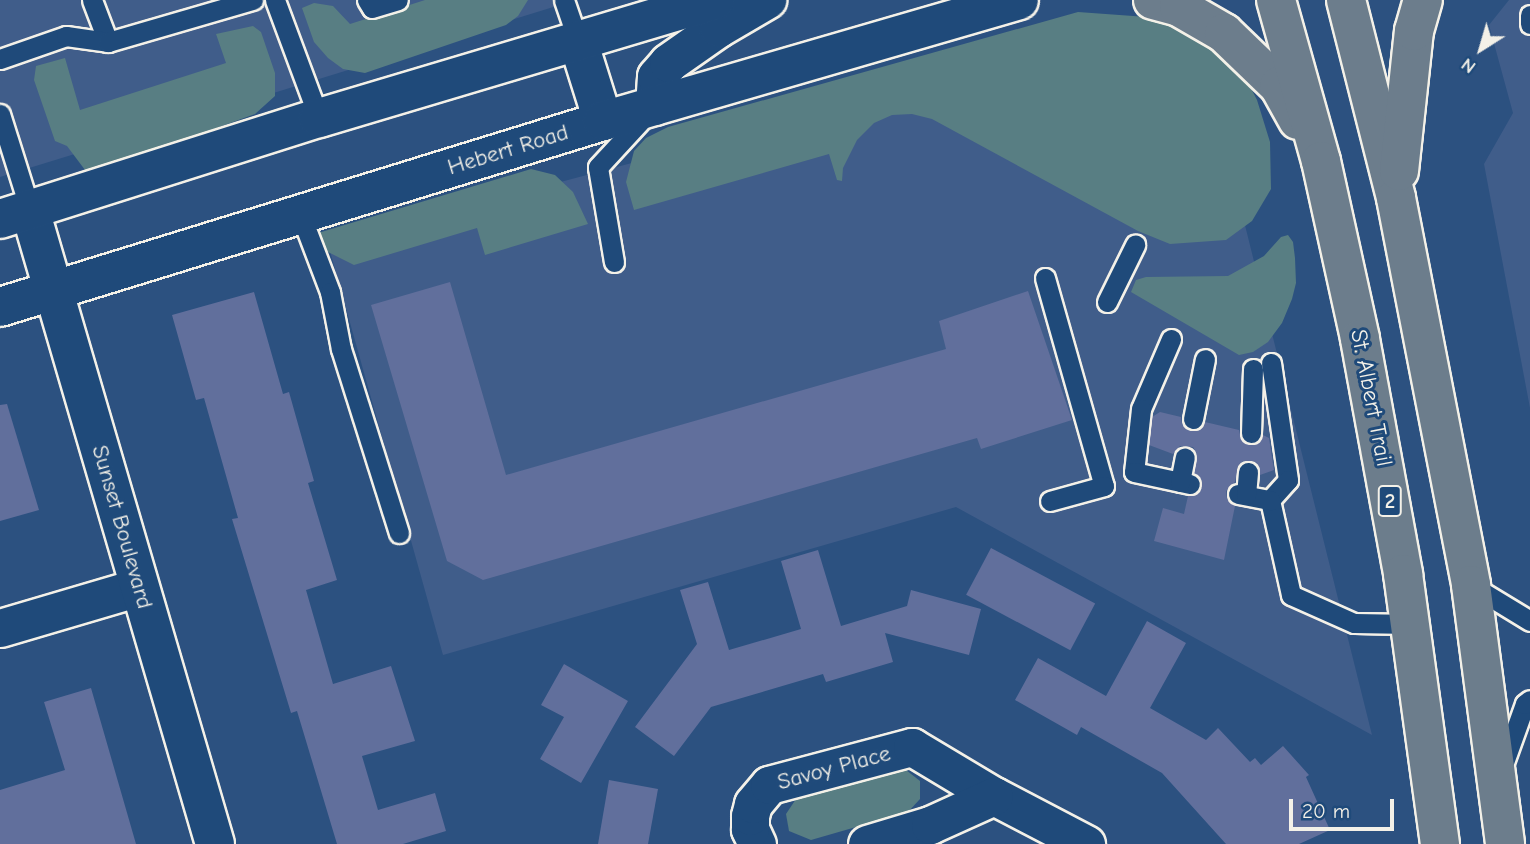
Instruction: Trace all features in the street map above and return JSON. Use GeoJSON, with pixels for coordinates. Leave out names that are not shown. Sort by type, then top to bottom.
{"type":"FeatureCollection","features":[{"type":"Feature","properties":{"kind":"main road"},"geometry":{"type":"LineString","coordinates":[[15,214],[319,118],[716,0]]}},
{"type":"Feature","properties":{"kind":"main road"},"geometry":{"type":"LineString","coordinates":[[655,106],[657,77],[669,63],[719,27],[767,0]]}},
{"type":"Feature","properties":{"kind":"main road","name":"Hebert Road"},"geometry":{"type":"LineString","coordinates":[[0,307],[603,121],[1019,0]]}},
{"type":"Feature","properties":{"kind":"main road"},"geometry":{"type":"LineString","coordinates":[[1153,0],[1179,7],[1207,21],[1241,48],[1279,86],[1321,161]]}},
{"type":"Feature","properties":{"kind":"main road","name":"St. Albert Trail"},"geometry":{"type":"LineString","coordinates":[[1276,0],[1321,161],[1360,339],[1410,624],[1440,844]]}},
{"type":"Feature","properties":{"kind":"main road"},"geometry":{"type":"LineString","coordinates":[[1346,0],[1396,198],[1471,586],[1505,844]]}},
{"type":"Feature","properties":{"kind":"main road"},"geometry":{"type":"LineString","coordinates":[[1396,198],[1415,31],[1423,0]]}},
{"type":"Feature","properties":{"kind":"main road"},"geometry":{"type":"LineString","coordinates":[[578,41],[603,121]]}},
{"type":"Feature","properties":{"kind":"main road","name":"Sunset Boulevard"},"geometry":{"type":"LineString","coordinates":[[15,214],[53,291],[215,844]]}},
{"type":"Feature","properties":{"kind":"street"},"geometry":{"type":"LineString","coordinates":[[0,628],[139,587]]}},
{"type":"Feature","properties":{"kind":"street","name":"Savoy Place"},"geometry":{"type":"LineString","coordinates":[[757,844],[750,829],[750,816],[753,804],[769,785],[912,747],[994,796],[1086,844]]}},
{"type":"Feature","properties":{"kind":"street"},"geometry":{"type":"LineString","coordinates":[[867,844],[930,825],[994,796]]}},
{"type":"Feature","properties":{"kind":"lane"},"geometry":{"type":"LineString","coordinates":[[92,0],[108,42]]}},
{"type":"Feature","properties":{"kind":"lane"},"geometry":{"type":"LineString","coordinates":[[0,59],[66,36],[108,42],[253,0]]}},
{"type":"Feature","properties":{"kind":"lane"},"geometry":{"type":"LineString","coordinates":[[275,0],[319,118]]}},
{"type":"Feature","properties":{"kind":"lane"},"geometry":{"type":"LineString","coordinates":[[367,0],[372,8],[398,0]]}},
{"type":"Feature","properties":{"kind":"lane"},"geometry":{"type":"LineString","coordinates":[[564,0],[578,41]]}},
{"type":"Feature","properties":{"kind":"lane"},"geometry":{"type":"LineString","coordinates":[[1530,15],[1530,24]]}},
{"type":"Feature","properties":{"kind":"lane"},"geometry":{"type":"LineString","coordinates":[[614,262],[598,167],[655,106]]}},
{"type":"Feature","properties":{"kind":"lane"},"geometry":{"type":"LineString","coordinates":[[0,114],[15,214]]}},
{"type":"Feature","properties":{"kind":"lane"},"geometry":{"type":"LineString","coordinates":[[300,213],[330,292],[341,349],[399,533]]}},
{"type":"Feature","properties":{"kind":"lane"},"geometry":{"type":"LineString","coordinates":[[1107,302],[1135,245]]}},
{"type":"Feature","properties":{"kind":"lane"},"geometry":{"type":"LineString","coordinates":[[1045,278],[1104,486],[1050,501]]}},
{"type":"Feature","properties":{"kind":"lane"},"geometry":{"type":"LineString","coordinates":[[1171,339],[1141,408],[1133,472],[1185,483],[1185,457]]}},
{"type":"Feature","properties":{"kind":"lane"},"geometry":{"type":"LineString","coordinates":[[1193,419],[1205,359]]}},
{"type":"Feature","properties":{"kind":"lane"},"geometry":{"type":"LineString","coordinates":[[1251,433],[1262,366],[1288,480],[1270,500]]}},
{"type":"Feature","properties":{"kind":"lane"},"geometry":{"type":"LineString","coordinates":[[1248,472],[1242,495],[1270,500]]}},
{"type":"Feature","properties":{"kind":"lane"},"geometry":{"type":"LineString","coordinates":[[1270,500],[1291,595],[1354,623],[1410,624]]}},
{"type":"Feature","properties":{"kind":"lane"},"geometry":{"type":"LineString","coordinates":[[1471,586],[1530,621]]}},
{"type":"Feature","properties":{"kind":"lane"},"geometry":{"type":"LineString","coordinates":[[1498,779],[1518,722],[1530,700]]}},
{"type":"Feature","properties":{"kind":"shaded area"},"geometry":{"type":"Polygon","coordinates":[[[0,0],[576,0],[0,177],[0,0]]]}},
{"type":"Feature","properties":{"kind":"shaded area"},"geometry":{"type":"Polygon","coordinates":[[[1509,0],[1530,0],[1530,408],[1484,164],[1513,113],[1489,25],[1509,0]]]}},
{"type":"Feature","properties":{"kind":"shaded area"},"geometry":{"type":"Polygon","coordinates":[[[1044,53],[1228,157],[1372,735],[956,507],[443,655],[328,244],[1044,53]]]}},
{"type":"Feature","properties":{"kind":"green space"},"geometry":{"type":"Polygon","coordinates":[[[425,0],[528,0],[518,16],[506,25],[365,73],[343,69],[328,58],[314,42],[302,8],[314,3],[333,6],[350,24],[425,0]]]}},
{"type":"Feature","properties":{"kind":"green space"},"geometry":{"type":"Polygon","coordinates":[[[1078,12],[1147,17],[1180,24],[1239,65],[1257,100],[1270,142],[1271,189],[1252,221],[1226,240],[1170,244],[1138,231],[932,119],[912,114],[892,115],[874,123],[857,140],[843,168],[842,181],[837,180],[829,154],[634,210],[626,182],[634,151],[646,138],[668,127],[1078,12]]]}},
{"type":"Feature","properties":{"kind":"green space"},"geometry":{"type":"Polygon","coordinates":[[[253,26],[261,32],[275,73],[275,96],[255,114],[109,167],[85,170],[67,146],[55,141],[34,80],[36,66],[65,58],[80,110],[226,63],[216,34],[253,26]]]}},
{"type":"Feature","properties":{"kind":"green space"},"geometry":{"type":"Polygon","coordinates":[[[531,169],[555,175],[573,192],[588,224],[485,255],[477,228],[354,265],[322,249],[318,233],[531,169]]]}},
{"type":"Feature","properties":{"kind":"green space"},"geometry":{"type":"Polygon","coordinates":[[[1288,235],[1293,242],[1295,258],[1296,283],[1292,299],[1282,323],[1268,342],[1253,352],[1239,355],[1131,292],[1136,280],[1146,277],[1228,276],[1264,256],[1281,237],[1288,235]]]}},
{"type":"Feature","properties":{"kind":"green space"},"geometry":{"type":"Polygon","coordinates":[[[897,769],[906,770],[920,781],[920,799],[908,812],[811,840],[789,831],[786,814],[796,799],[897,769]]]}},
{"type":"Feature","properties":{"kind":"building"},"geometry":{"type":"Polygon","coordinates":[[[450,282],[506,475],[946,349],[939,321],[1028,291],[1072,420],[981,449],[977,438],[483,580],[447,561],[371,305],[450,282]]]}},
{"type":"Feature","properties":{"kind":"building"},"geometry":{"type":"Polygon","coordinates":[[[254,292],[283,394],[289,392],[314,481],[308,483],[337,580],[306,590],[333,684],[391,666],[415,741],[362,756],[378,810],[435,793],[446,831],[403,844],[337,844],[297,711],[291,713],[232,519],[238,518],[204,398],[196,400],[172,315],[254,292]]]}},
{"type":"Feature","properties":{"kind":"building"},"geometry":{"type":"Polygon","coordinates":[[[7,404],[39,510],[0,521],[0,405],[7,404]]]}},
{"type":"Feature","properties":{"kind":"building"},"geometry":{"type":"Polygon","coordinates":[[[1160,412],[1181,417],[1182,424],[1190,431],[1198,430],[1205,422],[1239,430],[1241,439],[1250,445],[1257,443],[1263,435],[1269,438],[1274,470],[1260,475],[1256,462],[1243,461],[1238,466],[1235,482],[1226,491],[1227,499],[1235,506],[1224,560],[1154,541],[1163,508],[1184,514],[1188,496],[1199,493],[1202,486],[1201,480],[1194,473],[1197,454],[1193,447],[1180,446],[1173,454],[1149,445],[1152,417],[1160,412]]]}},
{"type":"Feature","properties":{"kind":"building"},"geometry":{"type":"Polygon","coordinates":[[[991,548],[1095,603],[1070,650],[966,595],[991,548]]]}},
{"type":"Feature","properties":{"kind":"building"},"geometry":{"type":"Polygon","coordinates":[[[818,550],[841,626],[907,606],[911,590],[981,609],[969,655],[885,633],[893,662],[826,682],[823,674],[711,707],[674,756],[635,727],[697,644],[680,590],[708,582],[729,650],[801,629],[781,561],[818,550]]]}},
{"type":"Feature","properties":{"kind":"building"},"geometry":{"type":"Polygon","coordinates":[[[1147,621],[1186,643],[1150,708],[1206,740],[1218,728],[1250,762],[1255,758],[1261,765],[1283,746],[1309,775],[1306,777],[1330,830],[1299,844],[1226,844],[1162,773],[1081,727],[1077,735],[1015,700],[1038,658],[1106,696],[1147,621]]]}},
{"type":"Feature","properties":{"kind":"building"},"geometry":{"type":"Polygon","coordinates":[[[564,664],[628,701],[581,783],[540,759],[564,717],[541,705],[564,664]]]}},
{"type":"Feature","properties":{"kind":"building"},"geometry":{"type":"Polygon","coordinates":[[[91,688],[136,844],[0,844],[0,790],[65,770],[44,702],[91,688]]]}},
{"type":"Feature","properties":{"kind":"building"},"geometry":{"type":"Polygon","coordinates":[[[609,780],[658,789],[648,844],[598,844],[609,780]]]}}]}
